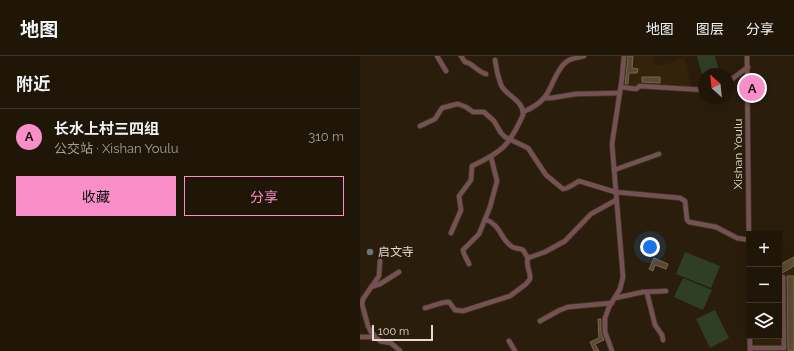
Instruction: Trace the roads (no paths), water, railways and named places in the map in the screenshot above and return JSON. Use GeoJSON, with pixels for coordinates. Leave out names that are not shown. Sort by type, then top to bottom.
{"type":"FeatureCollection","features":[{"type":"Feature","properties":{"kind":"street"},"geometry":{"type":"LineString","coordinates":[[437,56],[446,71]]}},
{"type":"Feature","properties":{"kind":"street"},"geometry":{"type":"LineString","coordinates":[[461,56],[465,62],[469,63],[479,72],[486,74]]}},
{"type":"Feature","properties":{"kind":"street"},"geometry":{"type":"LineString","coordinates":[[451,233],[461,210],[460,195],[471,180],[472,166],[491,157],[502,149],[510,140],[523,112],[544,98],[557,74],[565,63],[568,60],[584,56]]}},
{"type":"Feature","properties":{"kind":"street"},"geometry":{"type":"LineString","coordinates":[[612,351],[605,332],[604,323],[607,310],[620,289],[623,274],[615,192],[612,137],[624,56]]}},
{"type":"Feature","properties":{"kind":"street","name":"Xishan Youlu"},"geometry":{"type":"LineString","coordinates":[[747,56],[749,231]]}},
{"type":"Feature","properties":{"kind":"street"},"geometry":{"type":"LineString","coordinates":[[495,60],[502,86],[516,99],[523,112]]}},
{"type":"Feature","properties":{"kind":"street"},"geometry":{"type":"LineString","coordinates":[[734,78],[748,67]]}},
{"type":"Feature","properties":{"kind":"street"},"geometry":{"type":"LineString","coordinates":[[544,98],[636,89],[640,86],[698,90]]}},
{"type":"Feature","properties":{"kind":"street"},"geometry":{"type":"LineString","coordinates":[[420,126],[435,119],[442,108],[458,104],[473,112],[486,113],[494,120],[501,133],[510,140],[528,148],[546,175],[563,190],[571,184],[579,181],[615,192],[680,198],[684,201],[687,220],[689,222],[716,227],[737,238],[746,240]]}},
{"type":"Feature","properties":{"kind":"street"},"geometry":{"type":"LineString","coordinates":[[614,170],[659,154]]}},
{"type":"Feature","properties":{"kind":"street"},"geometry":{"type":"LineString","coordinates":[[469,264],[463,250],[479,234],[490,207],[497,181],[491,157]]}},
{"type":"Feature","properties":{"kind":"street"},"geometry":{"type":"LineString","coordinates":[[528,258],[545,252],[562,243],[591,214],[616,200]]}},
{"type":"Feature","properties":{"kind":"street"},"geometry":{"type":"LineString","coordinates":[[424,308],[437,305],[441,302],[449,302],[455,310],[463,311],[510,296],[526,284],[530,279],[527,266],[528,258],[523,250],[513,248],[497,226],[492,221],[485,218]]}},
{"type":"Feature","properties":{"kind":"street"},"geometry":{"type":"LineString","coordinates":[[380,261],[380,275],[363,299],[362,304],[368,326],[376,337],[380,341],[391,343],[400,351]]}},
{"type":"Feature","properties":{"kind":"street"},"geometry":{"type":"LineString","coordinates":[[371,287],[380,284],[399,272]]}},
{"type":"Feature","properties":{"kind":"street"},"geometry":{"type":"LineString","coordinates":[[750,339],[750,350],[784,348],[782,278]]}},
{"type":"Feature","properties":{"kind":"street"},"geometry":{"type":"LineString","coordinates":[[615,298],[648,292],[666,291]]}},
{"type":"Feature","properties":{"kind":"street"},"geometry":{"type":"LineString","coordinates":[[648,292],[655,325],[662,335],[663,340]]}},
{"type":"Feature","properties":{"kind":"street"},"geometry":{"type":"LineString","coordinates":[[540,321],[568,307],[612,303]]}},
{"type":"Feature","properties":{"kind":"street"},"geometry":{"type":"LineString","coordinates":[[360,337],[376,337]]}},
{"type":"Feature","properties":{"kind":"street"},"geometry":{"type":"LineString","coordinates":[[509,341],[515,351]]}},
{"type":"Feature","properties":{"kind":"place","name":"长水上村三四组"},"geometry":{"type":"Point","coordinates":[752,88]}},
{"type":"Feature","properties":{"kind":"place","name":"启文寺"},"geometry":{"type":"Point","coordinates":[370,252]}}]}
